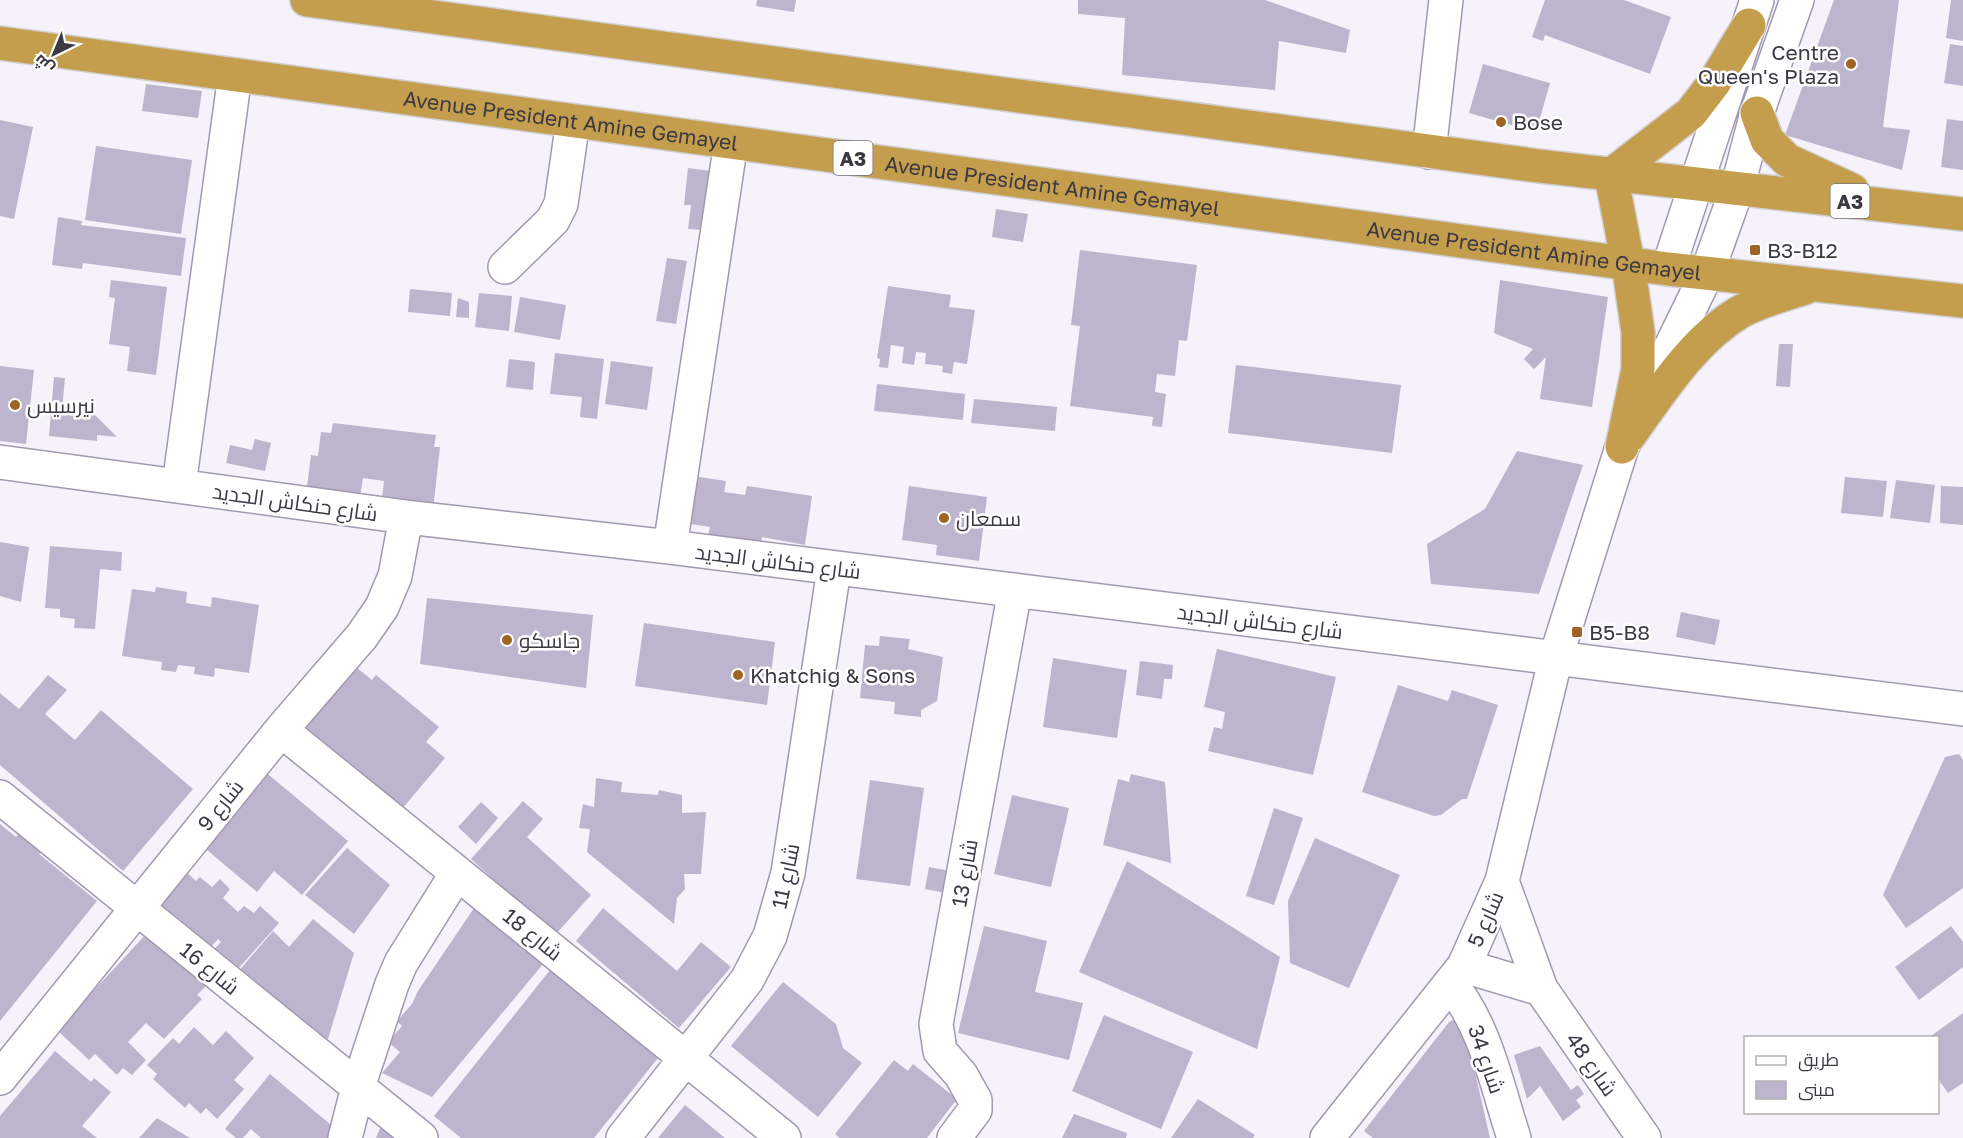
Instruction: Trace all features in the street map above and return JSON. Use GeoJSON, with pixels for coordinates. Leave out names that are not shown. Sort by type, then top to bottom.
{"type":"FeatureCollection","features":[{"type":"Feature","properties":{"kind":"highway","name":"A3"},"geometry":{"type":"LineString","coordinates":[[307,0],[1429,152],[1611,175],[1963,214]]}},
{"type":"Feature","properties":{"kind":"highway"},"geometry":{"type":"LineString","coordinates":[[1622,447],[1638,369],[1638,332],[1628,263],[1611,175],[1691,113],[1714,83],[1753,12]]}},
{"type":"Feature","properties":{"kind":"highway","name":"Avenue President Amine Gemayel"},"geometry":{"type":"LineString","coordinates":[[0,43],[1668,269],[1963,301]]}},
{"type":"Feature","properties":{"kind":"highway"},"geometry":{"type":"LineString","coordinates":[[1756,113],[1767,140],[1786,160],[1884,204]]}},
{"type":"Feature","properties":{"kind":"highway"},"geometry":{"type":"LineString","coordinates":[[1622,447],[1700,345],[1728,320],[1772,298],[1818,285]]}},
{"type":"Feature","properties":{"kind":"street"},"geometry":{"type":"LineString","coordinates":[[1429,152],[1446,0]]}},
{"type":"Feature","properties":{"kind":"street","name":"شارع 5"},"geometry":{"type":"LineString","coordinates":[[1327,1138],[1457,975],[1502,882],[1556,657],[1622,447],[1707,273],[1737,189],[1756,113],[1797,0]]}},
{"type":"Feature","properties":{"kind":"street"},"geometry":{"type":"LineString","coordinates":[[1668,269],[1753,12]]}},
{"type":"Feature","properties":{"kind":"street"},"geometry":{"type":"LineString","coordinates":[[179,485],[234,75]]}},
{"type":"Feature","properties":{"kind":"street"},"geometry":{"type":"LineString","coordinates":[[505,267],[553,220],[561,204],[573,120]]}},
{"type":"Feature","properties":{"kind":"street"},"geometry":{"type":"LineString","coordinates":[[670,547],[731,142]]}},
{"type":"Feature","properties":{"kind":"street","name":"شارع حنكاش الجديد"},"geometry":{"type":"LineString","coordinates":[[0,462],[406,517],[670,547],[1963,709]]}},
{"type":"Feature","properties":{"kind":"street","name":"شارع 9"},"geometry":{"type":"LineString","coordinates":[[0,1078],[281,730],[362,636],[382,607],[395,576],[406,517]]}},
{"type":"Feature","properties":{"kind":"street","name":"شارع 11"},"geometry":{"type":"LineString","coordinates":[[623,1138],[747,980],[770,936],[788,873],[834,569]]}},
{"type":"Feature","properties":{"kind":"street","name":"شارع 13"},"geometry":{"type":"LineString","coordinates":[[954,1138],[975,1110],[975,1100],[961,1075],[940,1051],[936,1024],[1015,590]]}},
{"type":"Feature","properties":{"kind":"street","name":"شارع 18"},"geometry":{"type":"LineString","coordinates":[[281,730],[784,1138]]}},
{"type":"Feature","properties":{"kind":"street","name":"شارع 16"},"geometry":{"type":"LineString","coordinates":[[0,797],[421,1138]]}},
{"type":"Feature","properties":{"kind":"street"},"geometry":{"type":"LineString","coordinates":[[345,1138],[358,1087],[401,963],[457,873]]}},
{"type":"Feature","properties":{"kind":"street","name":"شارع 48"},"geometry":{"type":"LineString","coordinates":[[1502,882],[1541,989],[1644,1138]]}},
{"type":"Feature","properties":{"kind":"street"},"geometry":{"type":"LineString","coordinates":[[1457,975],[1541,989]]}},
{"type":"Feature","properties":{"kind":"street","name":"شارع 34"},"geometry":{"type":"LineString","coordinates":[[1457,975],[1479,1030],[1514,1138]]}},
{"type":"Feature","properties":{"kind":"building"},"geometry":{"type":"Polygon","coordinates":[[[757,0],[796,0],[794,12],[756,6],[757,0]]]}},
{"type":"Feature","properties":{"kind":"building"},"geometry":{"type":"Polygon","coordinates":[[[1078,0],[1265,0],[1350,30],[1346,53],[1279,41],[1275,90],[1122,75],[1125,18],[1078,14],[1078,0]]]}},
{"type":"Feature","properties":{"kind":"building"},"geometry":{"type":"Polygon","coordinates":[[[1545,0],[1624,0],[1671,17],[1650,74],[1545,35],[1543,41],[1532,37],[1545,0]]]}},
{"type":"Feature","properties":{"kind":"building","name":"Centre Queen's Plaza"},"geometry":{"type":"Polygon","coordinates":[[[1834,0],[1899,0],[1883,127],[1910,130],[1902,170],[1785,135],[1834,0]]]}},
{"type":"Feature","properties":{"kind":"building"},"geometry":{"type":"Polygon","coordinates":[[[1951,0],[1963,0],[1963,41],[1946,38],[1951,0]]]}},
{"type":"Feature","properties":{"kind":"building"},"geometry":{"type":"Polygon","coordinates":[[[1950,44],[1963,46],[1963,86],[1944,83],[1950,44]]]}},
{"type":"Feature","properties":{"kind":"building"},"geometry":{"type":"Polygon","coordinates":[[[1483,64],[1550,83],[1536,132],[1469,113],[1483,64]]]}},
{"type":"Feature","properties":{"kind":"building"},"geometry":{"type":"Polygon","coordinates":[[[146,84],[202,91],[198,118],[142,111],[146,84]]]}},
{"type":"Feature","properties":{"kind":"building"},"geometry":{"type":"Polygon","coordinates":[[[1947,119],[1963,121],[1963,170],[1941,167],[1947,119]]]}},
{"type":"Feature","properties":{"kind":"building"},"geometry":{"type":"Polygon","coordinates":[[[0,120],[33,127],[14,219],[0,216],[0,120]]]}},
{"type":"Feature","properties":{"kind":"building"},"geometry":{"type":"Polygon","coordinates":[[[96,146],[192,160],[181,234],[85,220],[96,146]]]}},
{"type":"Feature","properties":{"kind":"building"},"geometry":{"type":"Polygon","coordinates":[[[688,168],[711,171],[703,230],[688,229],[691,205],[684,205],[688,168]]]}},
{"type":"Feature","properties":{"kind":"building"},"geometry":{"type":"Polygon","coordinates":[[[996,209],[1028,214],[1023,242],[992,237],[996,209]]]}},
{"type":"Feature","properties":{"kind":"building"},"geometry":{"type":"Polygon","coordinates":[[[58,217],[82,221],[81,225],[186,238],[181,276],[83,263],[82,269],[52,265],[58,217]]]}},
{"type":"Feature","properties":{"kind":"building"},"geometry":{"type":"Polygon","coordinates":[[[1080,250],[1197,265],[1187,341],[1179,340],[1175,376],[1157,374],[1155,392],[1166,394],[1162,427],[1152,426],[1153,417],[1070,406],[1080,326],[1071,325],[1080,250]]]}},
{"type":"Feature","properties":{"kind":"building"},"geometry":{"type":"Polygon","coordinates":[[[667,258],[687,261],[676,324],[656,321],[667,258]]]}},
{"type":"Feature","properties":{"kind":"building"},"geometry":{"type":"Polygon","coordinates":[[[111,280],[167,287],[156,375],[127,371],[130,347],[109,344],[115,298],[109,297],[111,280]]]}},
{"type":"Feature","properties":{"kind":"building"},"geometry":{"type":"Polygon","coordinates":[[[1500,280],[1608,297],[1592,407],[1540,399],[1546,357],[1534,369],[1524,359],[1533,349],[1494,333],[1500,280]]]}},
{"type":"Feature","properties":{"kind":"building"},"geometry":{"type":"Polygon","coordinates":[[[888,286],[951,295],[949,307],[975,310],[967,364],[954,362],[952,374],[942,372],[943,366],[925,364],[926,353],[916,352],[914,365],[902,363],[904,347],[891,345],[888,368],[879,367],[880,359],[877,358],[888,286]]]}},
{"type":"Feature","properties":{"kind":"building"},"geometry":{"type":"Polygon","coordinates":[[[410,289],[452,293],[450,316],[408,312],[410,289]]]}},
{"type":"Feature","properties":{"kind":"building"},"geometry":{"type":"Polygon","coordinates":[[[479,293],[512,296],[509,331],[475,327],[479,293]]]}},
{"type":"Feature","properties":{"kind":"building"},"geometry":{"type":"Polygon","coordinates":[[[520,297],[566,305],[560,340],[514,332],[520,297]]]}},
{"type":"Feature","properties":{"kind":"building"},"geometry":{"type":"Polygon","coordinates":[[[458,298],[469,302],[469,318],[456,317],[458,298]]]}},
{"type":"Feature","properties":{"kind":"building"},"geometry":{"type":"Polygon","coordinates":[[[1779,344],[1793,344],[1790,387],[1776,386],[1779,344]]]}},
{"type":"Feature","properties":{"kind":"building"},"geometry":{"type":"Polygon","coordinates":[[[555,353],[604,359],[597,419],[580,417],[582,397],[550,394],[555,353]]]}},
{"type":"Feature","properties":{"kind":"building"},"geometry":{"type":"Polygon","coordinates":[[[509,359],[535,362],[533,390],[506,387],[509,359]]]}},
{"type":"Feature","properties":{"kind":"building"},"geometry":{"type":"Polygon","coordinates":[[[611,361],[653,367],[647,410],[605,404],[611,361]]]}},
{"type":"Feature","properties":{"kind":"building"},"geometry":{"type":"Polygon","coordinates":[[[1236,365],[1401,385],[1392,453],[1228,433],[1236,365]]]}},
{"type":"Feature","properties":{"kind":"building","name":"نيرسيس"},"geometry":{"type":"Polygon","coordinates":[[[0,366],[34,370],[26,444],[0,441],[0,366]]]}},
{"type":"Feature","properties":{"kind":"building"},"geometry":{"type":"Polygon","coordinates":[[[54,377],[65,378],[62,410],[92,412],[117,437],[97,435],[97,441],[49,436],[54,377]]]}},
{"type":"Feature","properties":{"kind":"building"},"geometry":{"type":"Polygon","coordinates":[[[877,384],[965,394],[963,420],[874,411],[877,384]]]}},
{"type":"Feature","properties":{"kind":"building"},"geometry":{"type":"Polygon","coordinates":[[[974,399],[1057,407],[1055,431],[971,423],[974,399]]]}},
{"type":"Feature","properties":{"kind":"building"},"geometry":{"type":"Polygon","coordinates":[[[333,423],[436,435],[434,447],[440,447],[433,510],[382,499],[384,481],[363,478],[360,497],[318,496],[319,488],[307,487],[311,455],[318,456],[321,432],[331,433],[333,423]]]}},
{"type":"Feature","properties":{"kind":"building"},"geometry":{"type":"Polygon","coordinates":[[[255,439],[271,443],[265,471],[226,463],[230,445],[252,450],[255,439]]]}},
{"type":"Feature","properties":{"kind":"building"},"geometry":{"type":"Polygon","coordinates":[[[1517,451],[1583,465],[1539,594],[1431,584],[1427,544],[1485,509],[1517,451]]]}},
{"type":"Feature","properties":{"kind":"building"},"geometry":{"type":"Polygon","coordinates":[[[693,476],[726,481],[724,492],[745,495],[747,486],[812,496],[805,545],[762,537],[761,544],[708,536],[710,527],[685,523],[693,476]]]}},
{"type":"Feature","properties":{"kind":"building"},"geometry":{"type":"Polygon","coordinates":[[[1845,477],[1887,481],[1883,517],[1841,513],[1845,477]]]}},
{"type":"Feature","properties":{"kind":"building"},"geometry":{"type":"Polygon","coordinates":[[[1896,480],[1935,485],[1930,523],[1890,518],[1896,480]]]}},
{"type":"Feature","properties":{"kind":"building","name":"سمعان"},"geometry":{"type":"Polygon","coordinates":[[[909,486],[987,497],[979,561],[936,555],[937,545],[902,540],[909,486]]]}},
{"type":"Feature","properties":{"kind":"building"},"geometry":{"type":"Polygon","coordinates":[[[1941,486],[1963,487],[1963,525],[1940,523],[1941,486]]]}},
{"type":"Feature","properties":{"kind":"building"},"geometry":{"type":"Polygon","coordinates":[[[0,542],[29,547],[21,602],[0,596],[0,542]]]}},
{"type":"Feature","properties":{"kind":"building"},"geometry":{"type":"Polygon","coordinates":[[[50,546],[122,552],[121,571],[100,569],[95,629],[74,628],[75,619],[60,617],[60,609],[45,608],[50,546]]]}},
{"type":"Feature","properties":{"kind":"building"},"geometry":{"type":"Polygon","coordinates":[[[156,587],[187,592],[186,603],[211,607],[212,597],[259,605],[249,673],[215,668],[214,677],[194,674],[195,667],[178,665],[176,672],[161,670],[162,662],[122,656],[132,589],[155,592],[156,587]]]}},
{"type":"Feature","properties":{"kind":"building","name":"جاسكو"},"geometry":{"type":"Polygon","coordinates":[[[427,598],[593,615],[586,688],[420,664],[427,598]]]}},
{"type":"Feature","properties":{"kind":"building"},"geometry":{"type":"Polygon","coordinates":[[[1681,612],[1720,620],[1715,645],[1676,637],[1681,612]]]}},
{"type":"Feature","properties":{"kind":"building"},"geometry":{"type":"Polygon","coordinates":[[[644,623],[775,642],[767,705],[635,686],[644,623]]]}},
{"type":"Feature","properties":{"kind":"building"},"geometry":{"type":"Polygon","coordinates":[[[880,636],[910,639],[908,649],[943,657],[937,701],[921,710],[921,717],[894,714],[895,702],[860,698],[865,645],[879,646],[880,636]]]}},
{"type":"Feature","properties":{"kind":"building"},"geometry":{"type":"Polygon","coordinates":[[[1217,649],[1336,677],[1313,775],[1208,751],[1214,727],[1222,729],[1225,712],[1204,707],[1217,649]]]}},
{"type":"Feature","properties":{"kind":"building"},"geometry":{"type":"Polygon","coordinates":[[[1053,658],[1127,670],[1117,738],[1043,727],[1053,658]]]}},
{"type":"Feature","properties":{"kind":"building"},"geometry":{"type":"Polygon","coordinates":[[[1140,661],[1173,665],[1172,679],[1164,679],[1162,699],[1136,695],[1140,661]]]}},
{"type":"Feature","properties":{"kind":"building"},"geometry":{"type":"Polygon","coordinates":[[[356,667],[372,680],[376,675],[439,727],[426,742],[445,758],[402,809],[305,727],[356,667]]]}},
{"type":"Feature","properties":{"kind":"building"},"geometry":{"type":"Polygon","coordinates":[[[48,675],[67,690],[45,714],[75,740],[101,710],[193,789],[123,871],[0,765],[0,693],[19,709],[48,675]]]}},
{"type":"Feature","properties":{"kind":"building"},"geometry":{"type":"Polygon","coordinates":[[[1398,685],[1448,701],[1452,690],[1498,705],[1467,799],[1462,799],[1441,815],[1434,816],[1362,792],[1398,685]]]}},
{"type":"Feature","properties":{"kind":"building"},"geometry":{"type":"Polygon","coordinates":[[[1959,754],[1963,760],[1963,888],[1906,928],[1883,895],[1945,757],[1959,754]]]}},
{"type":"Feature","properties":{"kind":"building"},"geometry":{"type":"Polygon","coordinates":[[[263,770],[348,841],[302,895],[274,871],[257,892],[201,845],[263,770]]]}},
{"type":"Feature","properties":{"kind":"building"},"geometry":{"type":"Polygon","coordinates":[[[1131,774],[1165,782],[1171,863],[1103,845],[1118,779],[1129,782],[1131,774]]]}},
{"type":"Feature","properties":{"kind":"building"},"geometry":{"type":"Polygon","coordinates":[[[596,778],[622,782],[621,792],[658,795],[659,790],[682,795],[682,813],[706,812],[701,874],[684,874],[685,889],[677,898],[674,924],[587,852],[590,829],[579,828],[583,804],[594,807],[596,778]]]}},
{"type":"Feature","properties":{"kind":"building"},"geometry":{"type":"Polygon","coordinates":[[[870,780],[924,788],[910,886],[856,879],[870,780]]]}},
{"type":"Feature","properties":{"kind":"building"},"geometry":{"type":"Polygon","coordinates":[[[1012,795],[1069,808],[1051,887],[994,874],[1012,795]]]}},
{"type":"Feature","properties":{"kind":"building"},"geometry":{"type":"Polygon","coordinates":[[[523,801],[543,819],[527,837],[591,895],[555,935],[471,859],[523,801]]]}},
{"type":"Feature","properties":{"kind":"building"},"geometry":{"type":"Polygon","coordinates":[[[481,802],[498,818],[476,844],[458,827],[481,802]]]}},
{"type":"Feature","properties":{"kind":"building"},"geometry":{"type":"Polygon","coordinates":[[[1274,808],[1303,818],[1274,905],[1246,896],[1274,808]]]}},
{"type":"Feature","properties":{"kind":"building"},"geometry":{"type":"Polygon","coordinates":[[[0,824],[16,837],[21,830],[44,849],[39,854],[97,901],[0,1021],[0,824]]]}},
{"type":"Feature","properties":{"kind":"building"},"geometry":{"type":"Polygon","coordinates":[[[1315,838],[1400,875],[1349,988],[1290,963],[1288,901],[1315,838]]]}},
{"type":"Feature","properties":{"kind":"building"},"geometry":{"type":"Polygon","coordinates":[[[347,848],[390,885],[354,934],[305,895],[347,848]]]}},
{"type":"Feature","properties":{"kind":"building"},"geometry":{"type":"Polygon","coordinates":[[[1127,861],[1280,957],[1257,1049],[1079,972],[1127,861]]]}},
{"type":"Feature","properties":{"kind":"building"},"geometry":{"type":"Polygon","coordinates":[[[181,867],[196,881],[200,877],[212,887],[220,879],[230,889],[223,898],[238,912],[244,906],[254,913],[260,906],[279,923],[229,979],[206,958],[221,942],[218,939],[202,957],[145,906],[181,867]]]}},
{"type":"Feature","properties":{"kind":"building"},"geometry":{"type":"Polygon","coordinates":[[[929,867],[955,872],[951,894],[925,889],[929,867]]]}},
{"type":"Feature","properties":{"kind":"building"},"geometry":{"type":"Polygon","coordinates":[[[476,905],[544,963],[432,1097],[382,1073],[400,1052],[388,1042],[402,1026],[397,1021],[412,1004],[418,991],[476,905]]]}},
{"type":"Feature","properties":{"kind":"building"},"geometry":{"type":"Polygon","coordinates":[[[603,908],[677,971],[701,942],[731,967],[679,1028],[576,941],[603,908]]]}},
{"type":"Feature","properties":{"kind":"building"},"geometry":{"type":"Polygon","coordinates":[[[313,919],[354,953],[328,1039],[324,1037],[314,1049],[231,980],[273,931],[289,947],[313,919]]]}},
{"type":"Feature","properties":{"kind":"building"},"geometry":{"type":"Polygon","coordinates":[[[984,926],[1047,941],[1035,992],[1083,1003],[1069,1060],[958,1033],[984,926]]]}},
{"type":"Feature","properties":{"kind":"building"},"geometry":{"type":"Polygon","coordinates":[[[1951,926],[1963,942],[1963,967],[1919,1000],[1895,967],[1951,926]]]}},
{"type":"Feature","properties":{"kind":"building"},"geometry":{"type":"Polygon","coordinates":[[[148,932],[206,986],[197,995],[202,999],[164,1039],[146,1023],[128,1042],[146,1060],[132,1075],[123,1068],[117,1075],[95,1054],[89,1060],[57,1030],[148,932]]]}},
{"type":"Feature","properties":{"kind":"building"},"geometry":{"type":"Polygon","coordinates":[[[550,970],[658,1058],[594,1138],[461,1138],[434,1116],[550,970]]]}},
{"type":"Feature","properties":{"kind":"building"},"geometry":{"type":"Polygon","coordinates":[[[783,982],[836,1024],[843,1048],[862,1063],[818,1117],[731,1046],[783,982]]]}},
{"type":"Feature","properties":{"kind":"building"},"geometry":{"type":"Polygon","coordinates":[[[1963,1013],[1963,1083],[1948,1093],[1939,1080],[1939,1036],[1931,1036],[1963,1013]]]}},
{"type":"Feature","properties":{"kind":"building"},"geometry":{"type":"Polygon","coordinates":[[[1104,1015],[1193,1052],[1161,1129],[1072,1091],[1104,1015]]]}},
{"type":"Feature","properties":{"kind":"building"},"geometry":{"type":"Polygon","coordinates":[[[1462,1015],[1490,1138],[1373,1138],[1364,1131],[1449,1022],[1462,1015]]]}},
{"type":"Feature","properties":{"kind":"building"},"geometry":{"type":"Polygon","coordinates":[[[194,1027],[213,1045],[226,1031],[254,1058],[234,1080],[244,1089],[217,1119],[206,1108],[201,1114],[189,1103],[185,1108],[153,1079],[157,1074],[147,1065],[173,1038],[179,1044],[194,1027]]]}},
{"type":"Feature","properties":{"kind":"building"},"geometry":{"type":"Polygon","coordinates":[[[1540,1046],[1571,1090],[1578,1085],[1584,1094],[1576,1100],[1581,1107],[1563,1121],[1540,1086],[1527,1099],[1514,1055],[1540,1046]]]}},
{"type":"Feature","properties":{"kind":"building"},"geometry":{"type":"Polygon","coordinates":[[[55,1051],[91,1082],[94,1078],[111,1092],[82,1126],[97,1138],[0,1138],[0,1116],[55,1051]]]}},
{"type":"Feature","properties":{"kind":"building"},"geometry":{"type":"Polygon","coordinates":[[[894,1060],[908,1071],[913,1064],[957,1099],[927,1138],[840,1138],[835,1134],[894,1060]]]}},
{"type":"Feature","properties":{"kind":"building"},"geometry":{"type":"Polygon","coordinates":[[[270,1074],[336,1129],[328,1138],[261,1138],[251,1129],[243,1138],[236,1138],[225,1129],[270,1074]]]}},
{"type":"Feature","properties":{"kind":"building"},"geometry":{"type":"Polygon","coordinates":[[[1198,1099],[1255,1135],[1253,1138],[1171,1138],[1198,1099]]]}},
{"type":"Feature","properties":{"kind":"building"},"geometry":{"type":"Polygon","coordinates":[[[685,1105],[725,1138],[658,1138],[685,1105]]]}},
{"type":"Feature","properties":{"kind":"building"},"geometry":{"type":"Polygon","coordinates":[[[1074,1114],[1127,1133],[1126,1138],[1062,1138],[1074,1114]]]}},
{"type":"Feature","properties":{"kind":"building"},"geometry":{"type":"Polygon","coordinates":[[[157,1118],[190,1138],[139,1138],[157,1118]]]}},
{"type":"Feature","properties":{"kind":"building"},"geometry":{"type":"Polygon","coordinates":[[[384,1119],[408,1138],[376,1138],[384,1119]]]}},
{"type":"Feature","properties":{"kind":"place","name":"Centre Queen's Plaza"},"geometry":{"type":"Point","coordinates":[1851,64]}},
{"type":"Feature","properties":{"kind":"place","name":"Bose"},"geometry":{"type":"Point","coordinates":[1501,122]}},
{"type":"Feature","properties":{"kind":"place","name":"B3-B12"},"geometry":{"type":"Point","coordinates":[1755,250]}},
{"type":"Feature","properties":{"kind":"place","name":"نيرسيس"},"geometry":{"type":"Point","coordinates":[15,405]}},
{"type":"Feature","properties":{"kind":"place","name":"سمعان"},"geometry":{"type":"Point","coordinates":[944,518]}},
{"type":"Feature","properties":{"kind":"place","name":"B5-B8"},"geometry":{"type":"Point","coordinates":[1577,632]}},
{"type":"Feature","properties":{"kind":"place","name":"جاسكو"},"geometry":{"type":"Point","coordinates":[507,640]}},
{"type":"Feature","properties":{"kind":"place","name":"Khatchig & Sons"},"geometry":{"type":"Point","coordinates":[738,675]}}]}
